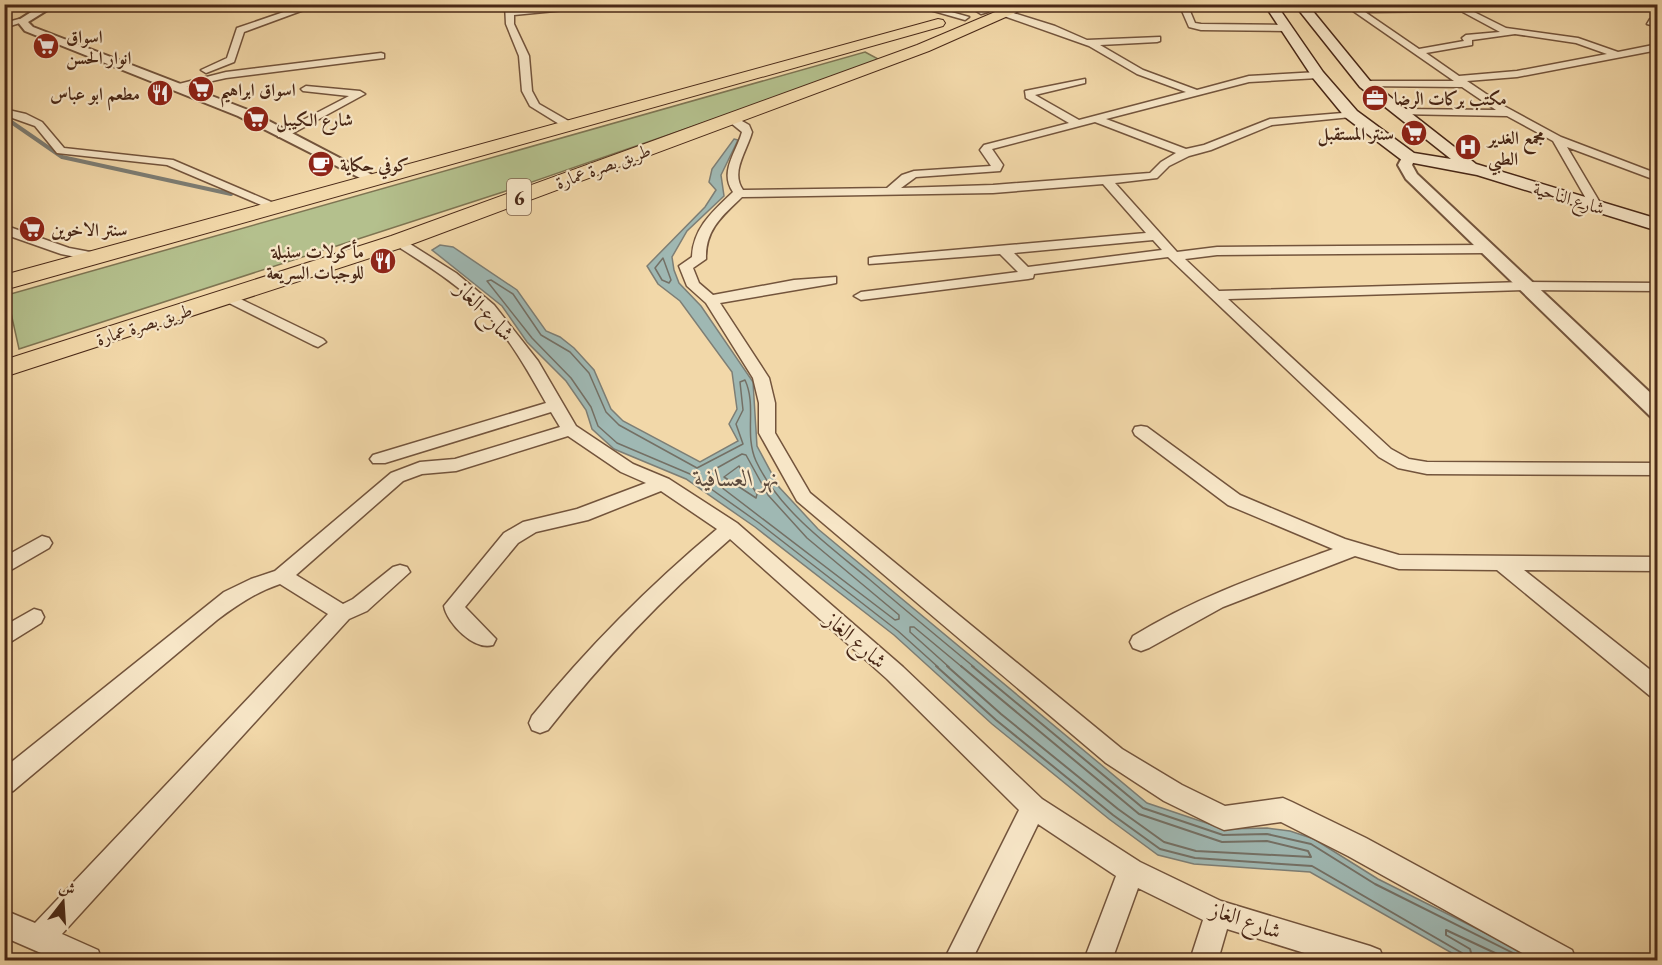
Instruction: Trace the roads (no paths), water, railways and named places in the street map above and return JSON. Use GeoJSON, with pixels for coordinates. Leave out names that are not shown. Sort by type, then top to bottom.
{"type":"FeatureCollection","features":[{"type":"Feature","properties":{"kind":"highway"},"geometry":{"type":"LineString","coordinates":[[989,9],[1038,4]]}},
{"type":"Feature","properties":{"kind":"highway","name":"طريق بصرة عمارة"},"geometry":{"type":"LineString","coordinates":[[4,283],[989,9],[1027,5]]}},
{"type":"Feature","properties":{"kind":"highway","name":"طريق بصرة عمارة"},"geometry":{"type":"LineString","coordinates":[[4,369],[399,241],[731,119],[989,9]]}},
{"type":"Feature","properties":{"kind":"main road"},"geometry":{"type":"LineString","coordinates":[[1270,4],[1318,75],[1351,114],[1373,133],[1409,157],[1480,170]]}},
{"type":"Feature","properties":{"kind":"main road"},"geometry":{"type":"LineString","coordinates":[[1300,4],[1365,84],[1450,153],[1480,170]]}},
{"type":"Feature","properties":{"kind":"main road"},"geometry":{"type":"LineString","coordinates":[[1373,133],[1422,131]]}},
{"type":"Feature","properties":{"kind":"main road"},"geometry":{"type":"LineString","coordinates":[[1431,162],[1445,159],[1450,153]]}},
{"type":"Feature","properties":{"kind":"main road","name":"شارع الناحية"},"geometry":{"type":"LineString","coordinates":[[1480,170],[1658,225]]}},
{"type":"Feature","properties":{"kind":"street"},"geometry":{"type":"LineString","coordinates":[[4,26],[22,21],[52,4]]}},
{"type":"Feature","properties":{"kind":"street"},"geometry":{"type":"LineString","coordinates":[[166,85],[226,64],[234,54],[240,30],[316,4]]}},
{"type":"Feature","properties":{"kind":"street"},"geometry":{"type":"LineString","coordinates":[[850,4],[989,9],[1052,28],[1092,44],[1140,72],[1197,93]]}},
{"type":"Feature","properties":{"kind":"street"},"geometry":{"type":"LineString","coordinates":[[1128,4],[1135,4]]}},
{"type":"Feature","properties":{"kind":"street"},"geometry":{"type":"LineString","coordinates":[[1183,4],[1192,25],[1287,28]]}},
{"type":"Feature","properties":{"kind":"street"},"geometry":{"type":"LineString","coordinates":[[1351,7],[1462,9],[1515,4]]}},
{"type":"Feature","properties":{"kind":"street"},"geometry":{"type":"LineString","coordinates":[[568,125],[535,106],[527,91],[525,56],[510,24],[509,9],[602,6]]}},
{"type":"Feature","properties":{"kind":"street"},"geometry":{"type":"LineString","coordinates":[[1351,7],[1509,113],[1557,139],[1658,178]]}},
{"type":"Feature","properties":{"kind":"street"},"geometry":{"type":"LineString","coordinates":[[1462,9],[1514,33]]}},
{"type":"Feature","properties":{"kind":"street"},"geometry":{"type":"LineString","coordinates":[[22,21],[29,29],[249,116],[282,135],[373,179]]}},
{"type":"Feature","properties":{"kind":"street"},"geometry":{"type":"LineString","coordinates":[[1418,52],[1469,43],[1466,38],[1514,33],[1578,41],[1615,54]]}},
{"type":"Feature","properties":{"kind":"street"},"geometry":{"type":"LineString","coordinates":[[1092,44],[1157,39]]}},
{"type":"Feature","properties":{"kind":"street"},"geometry":{"type":"LineString","coordinates":[[1365,84],[1461,81],[1517,74],[1658,47]]}},
{"type":"Feature","properties":{"kind":"street"},"geometry":{"type":"LineString","coordinates":[[1634,50],[1658,59]]}},
{"type":"Feature","properties":{"kind":"street"},"geometry":{"type":"LineString","coordinates":[[166,85],[226,75],[381,56]]}},
{"type":"Feature","properties":{"kind":"street"},"geometry":{"type":"LineString","coordinates":[[891,191],[906,177],[914,174],[996,169],[997,165],[986,150],[988,147],[1017,141],[1075,122],[1249,79],[1318,75]]}},
{"type":"Feature","properties":{"kind":"street"},"geometry":{"type":"LineString","coordinates":[[1075,122],[1030,96],[1029,93],[1082,81]]}},
{"type":"Feature","properties":{"kind":"street"},"geometry":{"type":"LineString","coordinates":[[282,135],[360,94],[306,89]]}},
{"type":"Feature","properties":{"kind":"street"},"geometry":{"type":"LineString","coordinates":[[4,112],[33,120],[49,135],[51,145],[61,151],[169,162],[277,207]]}},
{"type":"Feature","properties":{"kind":"street"},"geometry":{"type":"LineString","coordinates":[[1400,112],[1509,113]]}},
{"type":"Feature","properties":{"kind":"street"},"geometry":{"type":"LineString","coordinates":[[1351,114],[1270,123],[1208,148],[1185,153],[1165,164],[1153,176],[993,189],[739,193],[702,232],[697,243],[699,259],[686,266],[689,280],[699,292],[711,300],[761,378],[767,403],[767,433],[803,497],[1114,756],[1173,793],[1224,818],[1283,810],[1357,847],[1562,960]]}},
{"type":"Feature","properties":{"kind":"street"},"geometry":{"type":"LineString","coordinates":[[1093,118],[1185,153]]}},
{"type":"Feature","properties":{"kind":"street"},"geometry":{"type":"LineString","coordinates":[[731,119],[745,127],[747,132],[731,172],[732,186],[739,193]]}},
{"type":"Feature","properties":{"kind":"street"},"geometry":{"type":"LineString","coordinates":[[1557,139],[1596,206]]}},
{"type":"Feature","properties":{"kind":"street"},"geometry":{"type":"LineString","coordinates":[[1409,157],[1405,165],[1411,176],[1484,249],[1658,412]]}},
{"type":"Feature","properties":{"kind":"street"},"geometry":{"type":"LineString","coordinates":[[985,170],[993,189]]}},
{"type":"Feature","properties":{"kind":"street"},"geometry":{"type":"LineString","coordinates":[[1107,181],[1173,254],[1385,453],[1404,464],[1427,468],[1658,469]]}},
{"type":"Feature","properties":{"kind":"street"},"geometry":{"type":"LineString","coordinates":[[4,229],[66,251],[96,257]]}},
{"type":"Feature","properties":{"kind":"street"},"geometry":{"type":"LineString","coordinates":[[874,261],[1156,236]]}},
{"type":"Feature","properties":{"kind":"street","name":"شارع الغاز"},"geometry":{"type":"LineString","coordinates":[[399,241],[451,276],[489,308],[530,361],[570,430],[627,468],[663,483],[730,528],[896,673],[1033,807],[1131,871],[1218,913],[1370,960]]}},
{"type":"Feature","properties":{"kind":"street"},"geometry":{"type":"LineString","coordinates":[[861,296],[1028,275],[1003,249]]}},
{"type":"Feature","properties":{"kind":"street"},"geometry":{"type":"LineString","coordinates":[[1026,271],[1217,251],[1484,249]]}},
{"type":"Feature","properties":{"kind":"street"},"geometry":{"type":"LineString","coordinates":[[711,300],[794,284],[831,280]]}},
{"type":"Feature","properties":{"kind":"street"},"geometry":{"type":"LineString","coordinates":[[1218,295],[1524,286],[1657,287]]}},
{"type":"Feature","properties":{"kind":"street"},"geometry":{"type":"LineString","coordinates":[[228,297],[318,342]]}},
{"type":"Feature","properties":{"kind":"street"},"geometry":{"type":"LineString","coordinates":[[379,459],[556,405]]}},
{"type":"Feature","properties":{"kind":"street"},"geometry":{"type":"LineString","coordinates":[[4,783],[231,598],[258,584],[282,576],[397,477],[420,468],[456,465],[570,430]]}},
{"type":"Feature","properties":{"kind":"street"},"geometry":{"type":"LineString","coordinates":[[1141,431],[1234,500],[1354,549],[1399,562],[1504,565],[1658,564]]}},
{"type":"Feature","properties":{"kind":"street"},"geometry":{"type":"LineString","coordinates":[[485,639],[456,615],[454,606],[512,538],[530,527],[581,515],[663,483]]}},
{"type":"Feature","properties":{"kind":"street"},"geometry":{"type":"LineString","coordinates":[[540,723],[584,666],[676,573],[730,528]]}},
{"type":"Feature","properties":{"kind":"street"},"geometry":{"type":"LineString","coordinates":[[4,567],[42,543]]}},
{"type":"Feature","properties":{"kind":"street"},"geometry":{"type":"LineString","coordinates":[[1141,642],[1163,626],[1266,582],[1354,549]]}},
{"type":"Feature","properties":{"kind":"street"},"geometry":{"type":"LineString","coordinates":[[1504,565],[1658,689]]}},
{"type":"Feature","properties":{"kind":"street"},"geometry":{"type":"LineString","coordinates":[[39,939],[342,613],[360,605],[400,572]]}},
{"type":"Feature","properties":{"kind":"street"},"geometry":{"type":"LineString","coordinates":[[282,576],[342,613]]}},
{"type":"Feature","properties":{"kind":"street"},"geometry":{"type":"LineString","coordinates":[[4,638],[34,617]]}},
{"type":"Feature","properties":{"kind":"street"},"geometry":{"type":"LineString","coordinates":[[958,960],[1033,807]]}},
{"type":"Feature","properties":{"kind":"street"},"geometry":{"type":"LineString","coordinates":[[1098,960],[1131,871]]}},
{"type":"Feature","properties":{"kind":"street"},"geometry":{"type":"LineString","coordinates":[[1204,960],[1218,913]]}},
{"type":"Feature","properties":{"kind":"street"},"geometry":{"type":"LineString","coordinates":[[4,923],[88,960]]}},
{"type":"Feature","properties":{"kind":"water","name":"نهر العسافية"},"geometry":{"type":"Polygon","coordinates":[[[734,139],[738,140],[721,175],[724,196],[687,231],[672,257],[674,270],[679,283],[701,306],[753,382],[757,446],[779,487],[818,529],[1147,803],[1224,829],[1267,828],[1290,831],[1314,839],[1378,879],[1539,960],[1464,960],[1310,872],[1194,864],[1158,855],[1109,819],[992,724],[894,635],[755,527],[686,479],[614,449],[592,429],[586,410],[566,381],[527,342],[502,306],[432,250],[440,245],[453,247],[517,290],[546,331],[560,337],[574,348],[594,370],[611,409],[623,421],[700,462],[738,441],[729,424],[737,409],[732,372],[680,301],[658,284],[647,266],[705,207],[716,190],[709,182],[712,169],[734,139]]]}},
{"type":"Feature","properties":{"kind":"waterway"},"geometry":{"type":"LineString","coordinates":[[4,117],[62,157],[231,194]]}},
{"type":"Feature","properties":{"kind":"place","name":"اسواق انوار الحسن"},"geometry":{"type":"Point","coordinates":[46,46]}},
{"type":"Feature","properties":{"kind":"place","name":"اسواق ابراهيم"},"geometry":{"type":"Point","coordinates":[201,89]}},
{"type":"Feature","properties":{"kind":"place","name":"مطعم ابو عباس"},"geometry":{"type":"Point","coordinates":[160,93]}},
{"type":"Feature","properties":{"kind":"place","name":"مكتب بركات الرضا"},"geometry":{"type":"Point","coordinates":[1375,98]}},
{"type":"Feature","properties":{"kind":"place","name":"شارع الكيبل"},"geometry":{"type":"Point","coordinates":[256,119]}},
{"type":"Feature","properties":{"kind":"place","name":"سنتر المستقبل"},"geometry":{"type":"Point","coordinates":[1414,133]}},
{"type":"Feature","properties":{"kind":"place","name":"مجمع الغدير الطبي"},"geometry":{"type":"Point","coordinates":[1468,147]}},
{"type":"Feature","properties":{"kind":"place","name":"كوفي حكاية"},"geometry":{"type":"Point","coordinates":[321,164]}},
{"type":"Feature","properties":{"kind":"place","name":"سنتر الاخوين"},"geometry":{"type":"Point","coordinates":[32,229]}},
{"type":"Feature","properties":{"kind":"place","name":"مأكولات سنبلة للوجبات السريعة"},"geometry":{"type":"Point","coordinates":[383,261]}}]}
